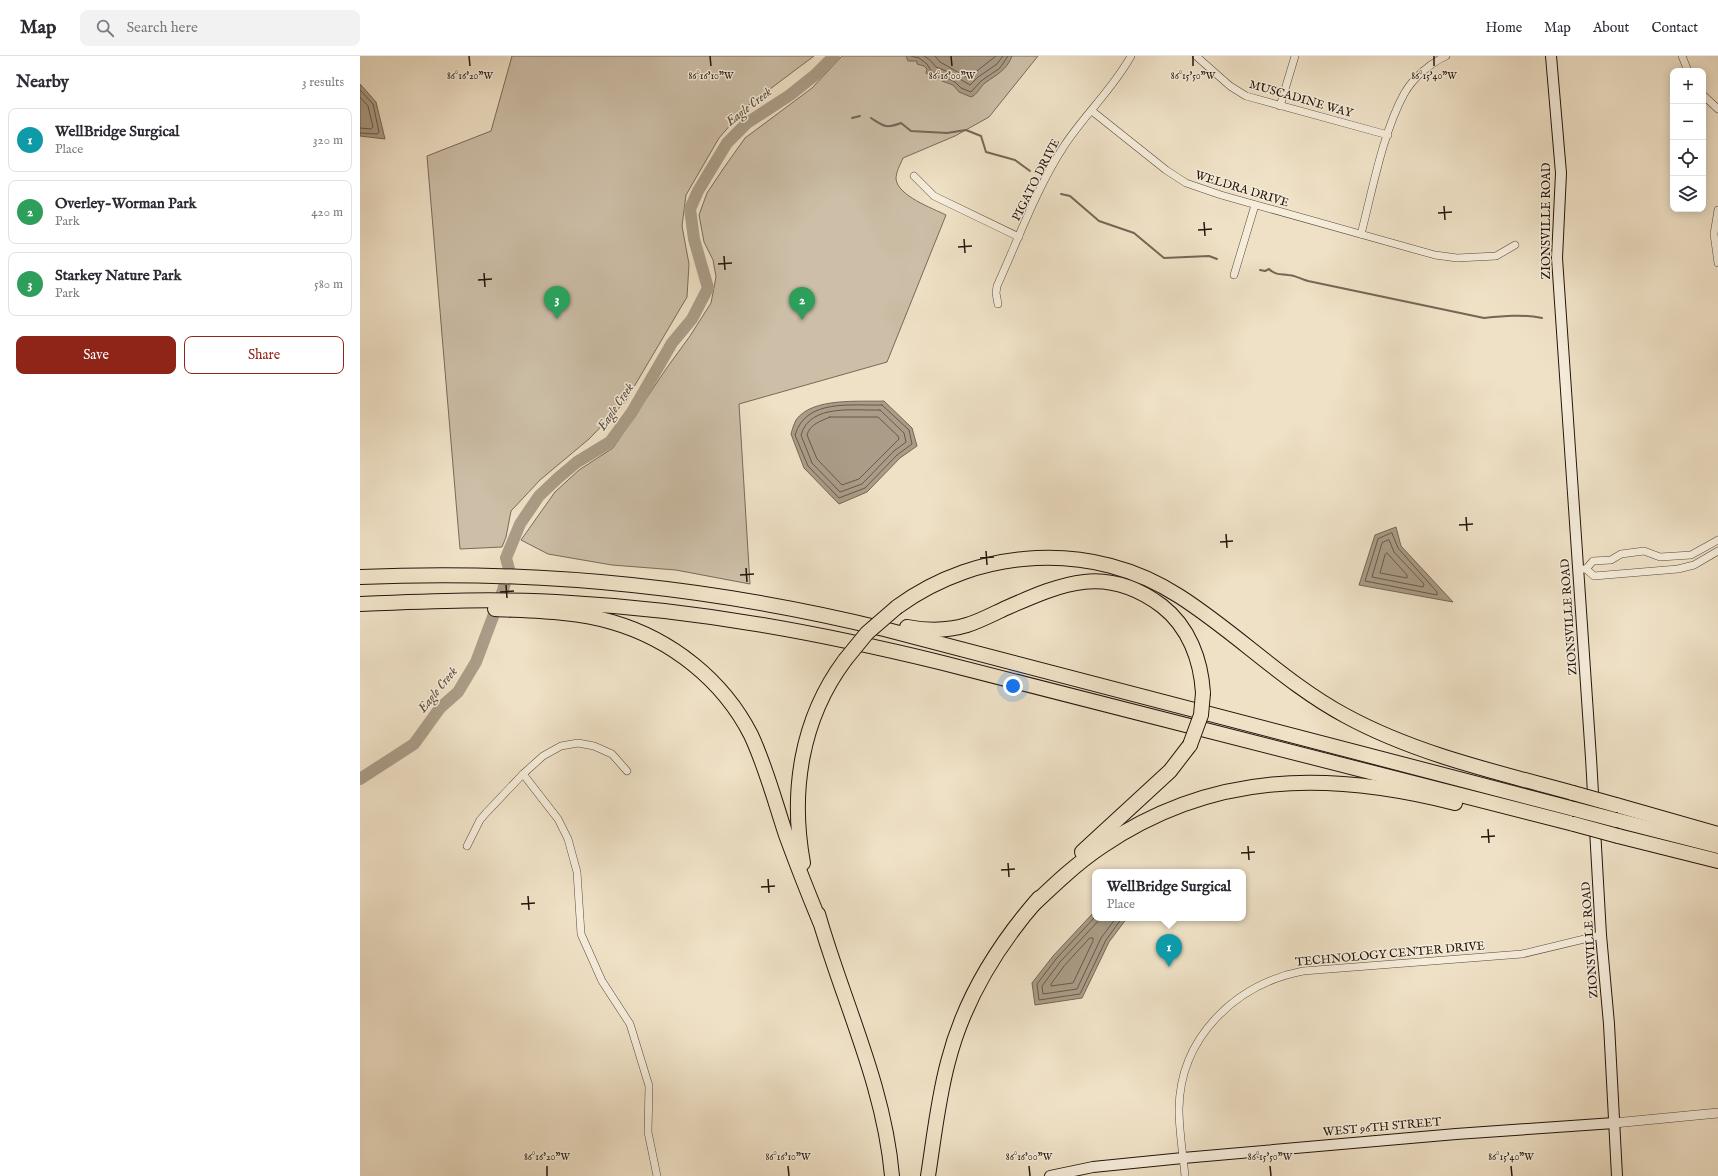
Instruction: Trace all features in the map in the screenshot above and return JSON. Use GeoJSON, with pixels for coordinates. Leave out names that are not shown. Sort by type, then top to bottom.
{"type":"FeatureCollection","features":[{"type":"Feature","properties":{"kind":"highway"},"geometry":{"type":"LineString","coordinates":[[820,922],[802,853],[797,819],[798,783],[806,742],[815,714],[825,692],[845,660],[867,633],[898,607],[942,580],[969,570],[995,563],[1025,558],[1054,557],[1089,561],[1119,568],[1150,580],[1179,596],[1313,696],[1371,729],[1395,739],[1441,755],[1718,834]]}},
{"type":"Feature","properties":{"kind":"highway"},"geometry":{"type":"LineString","coordinates":[[360,577],[451,575],[543,578],[604,582],[678,590],[745,600],[838,618],[920,629],[948,629],[969,624],[1062,585],[1082,581],[1114,583],[1146,595],[1174,618],[1186,634],[1197,657],[1201,671],[1203,693],[1201,715],[1190,745],[1170,771],[1063,869],[1012,929],[992,960],[974,992],[959,1027],[944,1081],[928,1176]]}},
{"type":"Feature","properties":{"kind":"highway"},"geometry":{"type":"LineString","coordinates":[[360,604],[389,603],[532,606],[593,604],[684,613],[756,623],[825,636],[943,663],[1718,867]]}},
{"type":"Feature","properties":{"kind":"highway"},"geometry":{"type":"LineString","coordinates":[[532,606],[599,619],[636,630],[679,654],[716,686],[737,712],[755,745],[803,882],[820,922],[875,1083],[886,1130],[892,1176]]}},
{"type":"Feature","properties":{"kind":"highway"},"geometry":{"type":"LineString","coordinates":[[838,618],[1718,846]]}},
{"type":"Feature","properties":{"kind":"highway"},"geometry":{"type":"LineString","coordinates":[[1034,904],[1081,862],[1101,847],[1144,821],[1208,796],[1264,784],[1328,782],[1378,787],[1445,800],[1575,829]]}},
{"type":"Feature","properties":{"kind":"highway"},"geometry":{"type":"LineString","coordinates":[[1618,840],[1718,861]]}},
{"type":"Feature","properties":{"kind":"main road","name":"ZIONSVILLE ROAD"},"geometry":{"type":"LineString","coordinates":[[1551,56],[1561,173],[1557,258],[1582,569],[1601,935],[1609,1024],[1617,1176]]}},
{"type":"Feature","properties":{"kind":"main road","name":"WEST 96TH STREET"},"geometry":{"type":"LineString","coordinates":[[1050,1176],[1062,1175],[1093,1167],[1183,1158],[1456,1134],[1614,1123]]}},
{"type":"Feature","properties":{"kind":"street","name":"PIGATO DRIVE"},"geometry":{"type":"LineString","coordinates":[[998,304],[996,293],[997,286],[1044,184],[1064,146],[1106,94],[1130,56]]}},
{"type":"Feature","properties":{"kind":"street","name":"MUSCADINE WAY"},"geometry":{"type":"LineString","coordinates":[[1196,56],[1230,86],[1246,96],[1388,135]]}},
{"type":"Feature","properties":{"kind":"street"},"geometry":{"type":"LineString","coordinates":[[1280,106],[1295,56]]}},
{"type":"Feature","properties":{"kind":"street"},"geometry":{"type":"LineString","coordinates":[[1361,234],[1388,135],[1403,95],[1408,87],[1429,65],[1446,56]]}},
{"type":"Feature","properties":{"kind":"street"},"geometry":{"type":"LineString","coordinates":[[1682,56],[1687,68]]}},
{"type":"Feature","properties":{"kind":"street"},"geometry":{"type":"LineString","coordinates":[[1706,98],[1718,110]]}},
{"type":"Feature","properties":{"kind":"street","name":"WELDRA DRIVE"},"geometry":{"type":"LineString","coordinates":[[1092,111],[1166,170],[1186,183],[1255,205],[1435,255],[1457,258],[1496,256],[1515,245]]}},
{"type":"Feature","properties":{"kind":"street"},"geometry":{"type":"LineString","coordinates":[[914,176],[934,196],[1019,237]]}},
{"type":"Feature","properties":{"kind":"street"},"geometry":{"type":"LineString","coordinates":[[1234,275],[1255,205]]}},
{"type":"Feature","properties":{"kind":"street"},"geometry":{"type":"LineString","coordinates":[[1718,210],[1714,234],[1718,264]]}},
{"type":"Feature","properties":{"kind":"street"},"geometry":{"type":"LineString","coordinates":[[1718,540],[1691,555],[1660,557],[1644,552],[1622,554],[1611,560],[1593,561],[1582,569],[1594,576],[1678,569],[1694,565],[1718,552]]}},
{"type":"Feature","properties":{"kind":"street"},"geometry":{"type":"LineString","coordinates":[[467,846],[480,820],[523,774],[543,756],[561,746],[578,744],[594,746],[612,754],[627,771]]}},
{"type":"Feature","properties":{"kind":"street"},"geometry":{"type":"LineString","coordinates":[[523,774],[558,819],[568,839],[577,872],[581,934],[602,981],[630,1024],[649,1086],[648,1132],[657,1176]]}},
{"type":"Feature","properties":{"kind":"street","name":"TECHNOLOGY CENTER DRIVE"},"geometry":{"type":"LineString","coordinates":[[1185,1176],[1179,1108],[1187,1065],[1199,1040],[1211,1023],[1228,1006],[1252,989],[1277,977],[1303,971],[1522,954],[1601,935]]}},
{"type":"Feature","properties":{"kind":"street","name":"WEST 96TH STREET"},"geometry":{"type":"LineString","coordinates":[[1614,1123],[1718,1113]]}},
{"type":"Feature","properties":{"kind":"shaded area"},"geometry":{"type":"Polygon","coordinates":[[[512,56],[814,56],[746,107],[719,138],[686,195],[682,226],[689,264],[687,297],[625,402],[589,439],[540,480],[511,511],[506,537],[502,547],[460,549],[427,156],[491,131],[512,56]]]}},
{"type":"Feature","properties":{"kind":"shaded area"},"geometry":{"type":"Polygon","coordinates":[[[842,56],[1038,56],[989,117],[955,136],[903,158],[898,168],[896,179],[898,185],[903,191],[916,201],[946,215],[887,362],[739,404],[750,584],[676,570],[612,565],[548,554],[521,540],[555,492],[579,470],[613,448],[711,303],[716,277],[713,260],[704,242],[699,215],[707,193],[745,138],[812,88],[842,56]]]}},
{"type":"Feature","properties":{"kind":"water"},"geometry":{"type":"Polygon","coordinates":[[[906,56],[1012,56],[1004,69],[985,83],[975,95],[971,97],[959,92],[953,85],[942,81],[942,79],[926,73],[927,69],[924,66],[917,64],[917,61],[908,61],[906,56]]]}},
{"type":"Feature","properties":{"kind":"water"},"geometry":{"type":"Polygon","coordinates":[[[360,84],[376,102],[385,139],[360,136],[360,84]]]}},
{"type":"Feature","properties":{"kind":"water"},"geometry":{"type":"Polygon","coordinates":[[[850,401],[884,401],[912,428],[917,446],[900,458],[867,492],[839,504],[804,468],[791,434],[795,422],[803,413],[813,407],[825,404],[850,401]]]}},
{"type":"Feature","properties":{"kind":"water"},"geometry":{"type":"Polygon","coordinates":[[[1396,527],[1401,546],[1453,602],[1359,585],[1375,535],[1396,527]]]}},
{"type":"Feature","properties":{"kind":"water"},"geometry":{"type":"Polygon","coordinates":[[[1092,914],[1092,921],[1125,921],[1109,942],[1082,998],[1035,1005],[1032,983],[1053,956],[1092,914]]]}},
{"type":"Feature","properties":{"kind":"waterway","name":"Eagle Creek"},"geometry":{"type":"LineString","coordinates":[[360,779],[414,744],[440,708],[458,692],[476,662],[503,590],[509,569],[506,558],[520,524],[539,496],[558,478],[577,462],[610,442],[632,412],[672,343],[692,319],[708,288],[694,239],[690,209],[698,191],[727,143],[747,123],[790,95],[815,75],[834,56]]}},
{"type":"Feature","properties":{"kind":"waterway"},"geometry":{"type":"LineString","coordinates":[[852,118],[860,116]]}},
{"type":"Feature","properties":{"kind":"waterway"},"geometry":{"type":"LineString","coordinates":[[871,118],[885,126],[901,123],[911,131],[947,133],[966,130],[981,136],[986,152],[1015,160],[1030,171]]}},
{"type":"Feature","properties":{"kind":"waterway"},"geometry":{"type":"LineString","coordinates":[[1061,194],[1070,196],[1099,221],[1134,233],[1164,258],[1209,256],[1217,259]]}},
{"type":"Feature","properties":{"kind":"waterway"},"geometry":{"type":"LineString","coordinates":[[1260,270],[1265,271],[1269,269],[1276,273],[1293,276],[1308,281],[1484,318],[1506,316],[1542,318]]}},
{"type":"Feature","properties":{"kind":"place","name":"Starkey Nature Park"},"geometry":{"type":"Point","coordinates":[557,319]}},
{"type":"Feature","properties":{"kind":"place","name":"Overley-Worman Park"},"geometry":{"type":"Point","coordinates":[802,320]}},
{"type":"Feature","properties":{"kind":"place","name":"WellBridge Surgical"},"geometry":{"type":"Point","coordinates":[1169,967]}}]}
